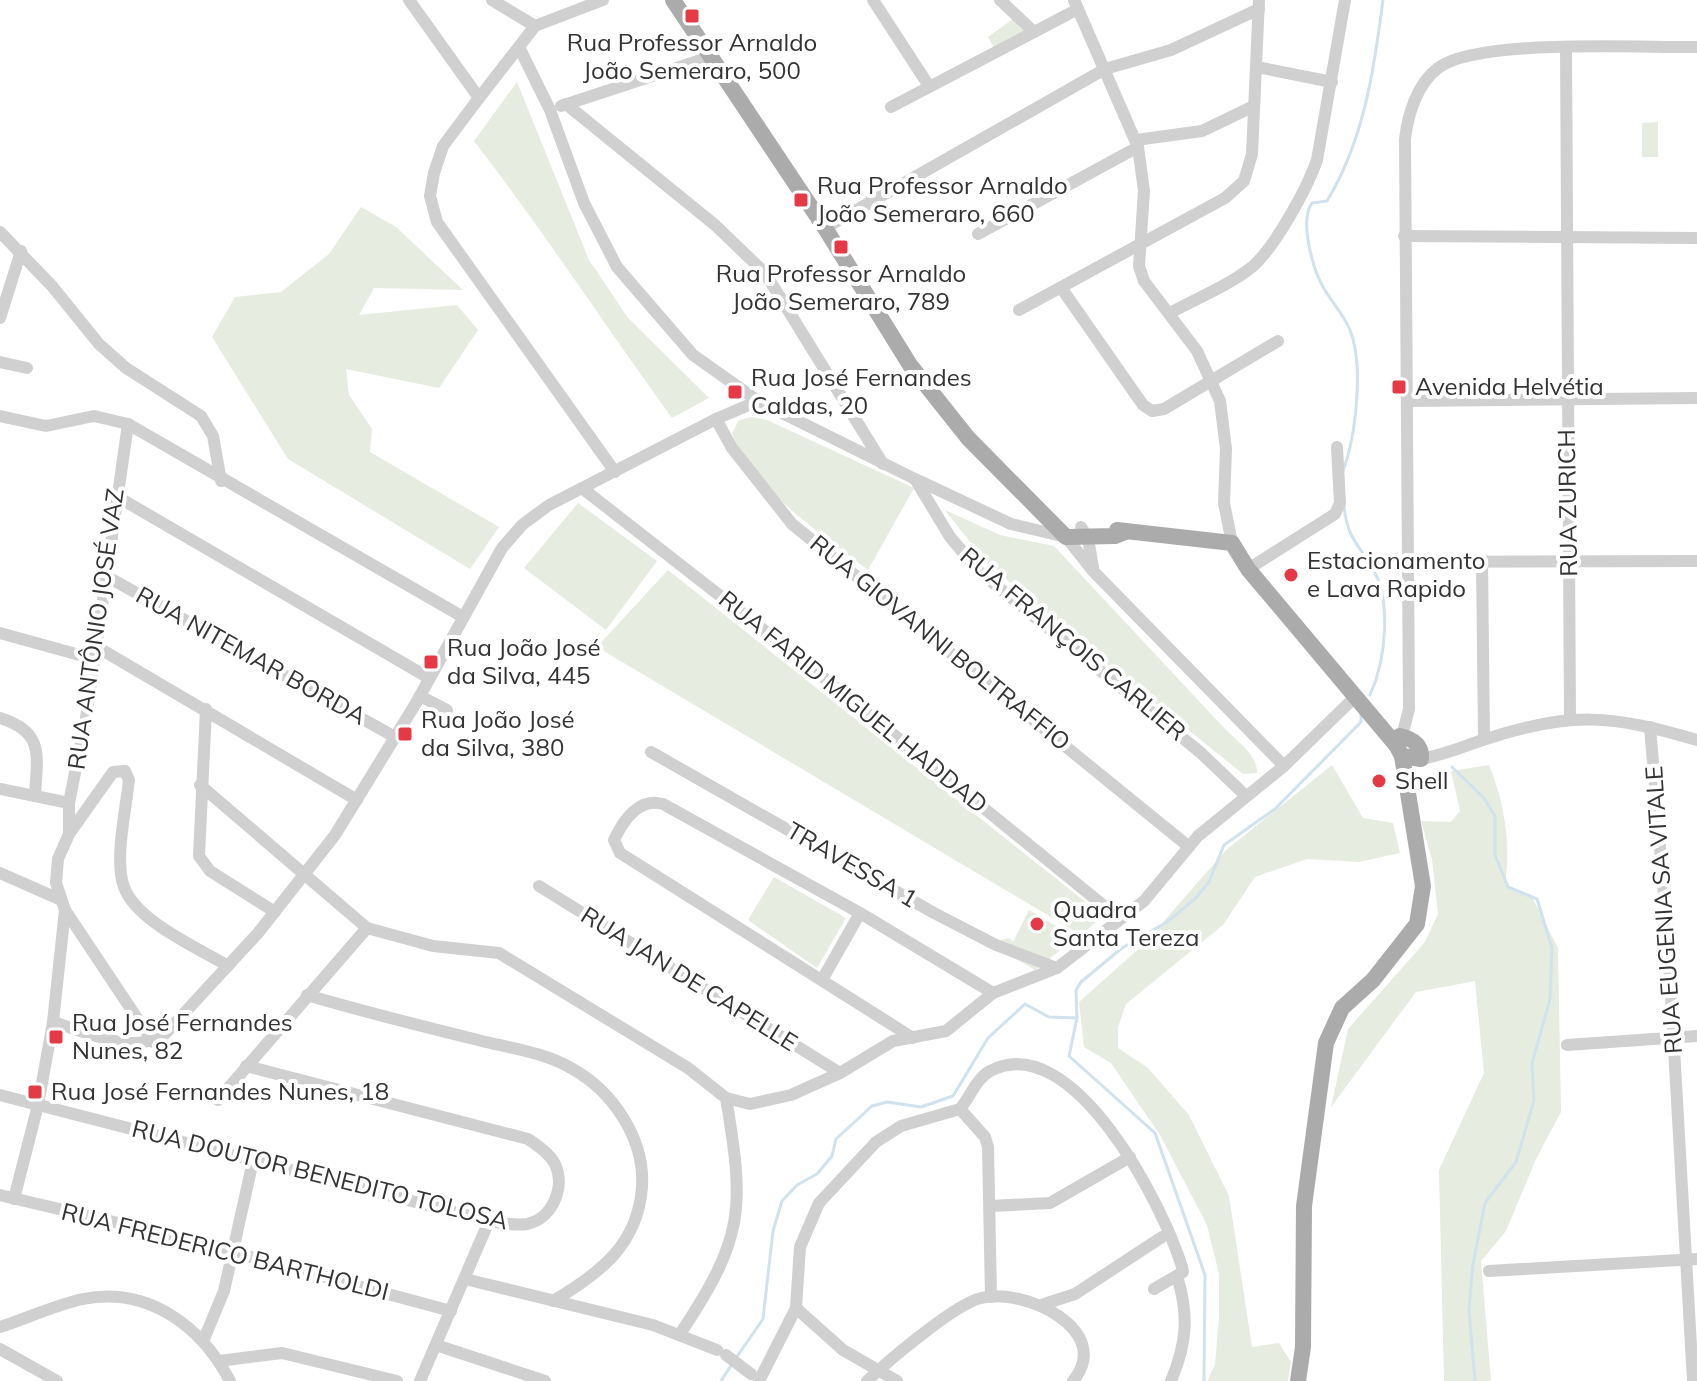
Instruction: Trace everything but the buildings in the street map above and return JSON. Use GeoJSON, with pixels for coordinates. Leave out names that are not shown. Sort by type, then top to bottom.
{"type":"FeatureCollection","features":[{"type":"Feature","properties":{"kind":"main road"},"geometry":{"type":"LineString","coordinates":[[673,0],[825,228],[883,325],[920,379],[968,438],[1061,531],[1125,532],[1232,543],[1248,569],[1378,723],[1409,748],[1405,784],[1423,886],[1422,905],[1417,924],[1403,945],[1342,1008],[1326,1043],[1304,1206],[1303,1347],[1298,1381]]}},
{"type":"Feature","properties":{"kind":"street"},"geometry":{"type":"LineString","coordinates":[[409,0],[479,98]]}},
{"type":"Feature","properties":{"kind":"street"},"geometry":{"type":"LineString","coordinates":[[492,0],[535,26]]}},
{"type":"Feature","properties":{"kind":"street"},"geometry":{"type":"LineString","coordinates":[[603,0],[535,26],[443,146],[430,196],[437,222],[615,472]]}},
{"type":"Feature","properties":{"kind":"street"},"geometry":{"type":"LineString","coordinates":[[873,0],[929,86]]}},
{"type":"Feature","properties":{"kind":"street"},"geometry":{"type":"LineString","coordinates":[[1000,0],[1034,32]]}},
{"type":"Feature","properties":{"kind":"street"},"geometry":{"type":"LineString","coordinates":[[1170,313],[1244,272],[1261,258],[1314,171],[1345,0]]}},
{"type":"Feature","properties":{"kind":"street"},"geometry":{"type":"LineString","coordinates":[[891,107],[1034,32],[1078,3],[1137,144],[1144,191],[1138,247],[1144,281],[1170,313],[1212,380],[1223,421],[1224,503],[1232,543]]}},
{"type":"Feature","properties":{"kind":"street"},"geometry":{"type":"LineString","coordinates":[[825,228],[1105,69],[1178,47],[1259,4],[1252,154],[1244,181],[1236,189],[1138,247],[1019,310]]}},
{"type":"Feature","properties":{"kind":"street"},"geometry":{"type":"LineString","coordinates":[[519,47],[550,110],[584,203],[631,287],[693,355],[758,401],[883,464],[1011,524],[1061,531],[1093,571],[1284,766]]}},
{"type":"Feature","properties":{"kind":"street"},"geometry":{"type":"LineString","coordinates":[[1697,47],[1526,48],[1462,57],[1437,69],[1425,82],[1408,118],[1404,236],[1409,748],[1444,755],[1484,739],[1570,718],[1601,718],[1697,740]]}},
{"type":"Feature","properties":{"kind":"street","name":"RUA ZURICH"},"geometry":{"type":"LineString","coordinates":[[1566,49],[1570,718]]}},
{"type":"Feature","properties":{"kind":"street"},"geometry":{"type":"LineString","coordinates":[[550,110],[710,57]]}},
{"type":"Feature","properties":{"kind":"street"},"geometry":{"type":"LineString","coordinates":[[1257,67],[1332,82]]}},
{"type":"Feature","properties":{"kind":"street"},"geometry":{"type":"LineString","coordinates":[[566,104],[715,225],[765,273],[883,464]]}},
{"type":"Feature","properties":{"kind":"street"},"geometry":{"type":"LineString","coordinates":[[978,234],[1137,144],[1202,131],[1254,106]]}},
{"type":"Feature","properties":{"kind":"street"},"geometry":{"type":"LineString","coordinates":[[871,200],[881,216]]}},
{"type":"Feature","properties":{"kind":"street"},"geometry":{"type":"LineString","coordinates":[[0,232],[21,251],[99,344],[126,368],[201,416],[213,436],[221,481]]}},
{"type":"Feature","properties":{"kind":"street"},"geometry":{"type":"LineString","coordinates":[[1404,236],[1697,238]]}},
{"type":"Feature","properties":{"kind":"street"},"geometry":{"type":"LineString","coordinates":[[0,318],[21,251]]}},
{"type":"Feature","properties":{"kind":"street"},"geometry":{"type":"LineString","coordinates":[[1062,289],[1143,405],[1152,411],[1164,409],[1278,341]]}},
{"type":"Feature","properties":{"kind":"street"},"geometry":{"type":"LineString","coordinates":[[0,362],[27,368]]}},
{"type":"Feature","properties":{"kind":"street"},"geometry":{"type":"LineString","coordinates":[[1408,401],[1697,398]]}},
{"type":"Feature","properties":{"kind":"street"},"geometry":{"type":"LineString","coordinates":[[53,1022],[135,1045],[153,1042],[228,966],[304,876],[357,800],[420,696],[502,548],[522,525],[549,505],[716,419],[758,401]]}},
{"type":"Feature","properties":{"kind":"street"},"geometry":{"type":"LineString","coordinates":[[0,416],[46,426],[94,416],[128,424],[221,481],[463,617]]}},
{"type":"Feature","properties":{"kind":"street","name":"RUA GIOVANNI BOLTRAFFIO"},"geometry":{"type":"LineString","coordinates":[[716,419],[732,448],[792,524],[1188,846]]}},
{"type":"Feature","properties":{"kind":"street","name":"RUA ANTÔNIO JOSÉ VAZ"},"geometry":{"type":"LineString","coordinates":[[69,834],[69,803],[95,653],[128,424]]}},
{"type":"Feature","properties":{"kind":"street"},"geometry":{"type":"LineString","coordinates":[[1248,569],[1335,514],[1340,503],[1337,447]]}},
{"type":"Feature","properties":{"kind":"street","name":"RUA FRANÇOIS CARLIER"},"geometry":{"type":"LineString","coordinates":[[915,479],[950,537],[981,573],[1158,717],[1246,796]]}},
{"type":"Feature","properties":{"kind":"street","name":"RUA FARID MIGUEL HADDAD"},"geometry":{"type":"LineString","coordinates":[[582,488],[797,656],[1120,919]]}},
{"type":"Feature","properties":{"kind":"street"},"geometry":{"type":"LineString","coordinates":[[116,496],[429,678]]}},
{"type":"Feature","properties":{"kind":"street"},"geometry":{"type":"LineString","coordinates":[[1084,533],[1093,571]]}},
{"type":"Feature","properties":{"kind":"street"},"geometry":{"type":"LineString","coordinates":[[1408,562],[1697,561]]}},
{"type":"Feature","properties":{"kind":"street"},"geometry":{"type":"LineString","coordinates":[[1482,562],[1484,739]]}},
{"type":"Feature","properties":{"kind":"street","name":"RUA NITEMAR BORDA"},"geometry":{"type":"LineString","coordinates":[[106,576],[395,737]]}},
{"type":"Feature","properties":{"kind":"street"},"geometry":{"type":"LineString","coordinates":[[0,633],[95,653],[206,709],[357,800]]}},
{"type":"Feature","properties":{"kind":"street"},"geometry":{"type":"LineString","coordinates":[[420,696],[447,710]]}},
{"type":"Feature","properties":{"kind":"street"},"geometry":{"type":"LineString","coordinates":[[200,785],[367,928],[433,946],[499,953],[688,1068],[726,1098],[750,1104],[768,1101],[840,1073],[893,1041],[946,1031],[993,993],[1043,977],[1057,968],[1158,887],[1188,846],[1284,766],[1356,696]]}},
{"type":"Feature","properties":{"kind":"street"},"geometry":{"type":"LineString","coordinates":[[206,709],[198,839],[203,865],[275,912]]}},
{"type":"Feature","properties":{"kind":"street"},"geometry":{"type":"LineString","coordinates":[[0,718],[16,723],[31,734],[37,755],[35,796]]}},
{"type":"Feature","properties":{"kind":"street","name":"RUA EUGENIA SA VITALE"},"geometry":{"type":"LineString","coordinates":[[1650,727],[1691,1259],[1693,1381]]}},
{"type":"Feature","properties":{"kind":"street","name":"TRAVESSA 1"},"geometry":{"type":"LineString","coordinates":[[651,752],[934,913],[996,945],[1057,968]]}},
{"type":"Feature","properties":{"kind":"street"},"geometry":{"type":"LineString","coordinates":[[14,1199],[38,1105],[53,1022],[62,904],[56,872],[69,834],[107,778],[122,769],[129,780],[121,868],[124,887],[146,916],[228,966]]}},
{"type":"Feature","properties":{"kind":"street"},"geometry":{"type":"LineString","coordinates":[[0,789],[69,803]]}},
{"type":"Feature","properties":{"kind":"street"},"geometry":{"type":"LineString","coordinates":[[913,1038],[620,853],[614,840],[618,832],[640,806],[647,802],[663,804],[860,913],[993,993]]}},
{"type":"Feature","properties":{"kind":"street"},"geometry":{"type":"LineString","coordinates":[[0,873],[62,904],[153,1042]]}},
{"type":"Feature","properties":{"kind":"street","name":"RUA JAN DE CAPELLE"},"geometry":{"type":"LineString","coordinates":[[539,886],[840,1073]]}},
{"type":"Feature","properties":{"kind":"street"},"geometry":{"type":"LineString","coordinates":[[822,980],[860,913]]}},
{"type":"Feature","properties":{"kind":"street"},"geometry":{"type":"LineString","coordinates":[[218,1100],[367,928]]}},
{"type":"Feature","properties":{"kind":"street"},"geometry":{"type":"LineString","coordinates":[[307,995],[549,1058],[592,1082],[621,1114],[636,1142],[642,1178],[632,1229],[614,1258],[553,1301]]}},
{"type":"Feature","properties":{"kind":"street"},"geometry":{"type":"LineString","coordinates":[[1567,1045],[1697,1036]]}},
{"type":"Feature","properties":{"kind":"street","name":"RUA DOUTOR BENEDITO TOLOSA"},"geometry":{"type":"LineString","coordinates":[[0,1095],[489,1221],[525,1224],[546,1215],[556,1200],[556,1167],[548,1155],[528,1139],[246,1066]]}},
{"type":"Feature","properties":{"kind":"street"},"geometry":{"type":"LineString","coordinates":[[465,1279],[680,1334],[721,1352],[755,1378],[796,1308],[800,1247],[819,1203],[876,1142],[901,1126],[960,1109],[987,1072],[1006,1066],[1030,1067],[1048,1074],[1083,1097],[1130,1157],[1179,1256],[1183,1272],[1154,1289]]}},
{"type":"Feature","properties":{"kind":"street"},"geometry":{"type":"LineString","coordinates":[[680,1334],[723,1260],[738,1210],[736,1154],[726,1098]]}},
{"type":"Feature","properties":{"kind":"street"},"geometry":{"type":"LineString","coordinates":[[960,1109],[985,1137],[991,1206],[991,1297]]}},
{"type":"Feature","properties":{"kind":"street"},"geometry":{"type":"LineString","coordinates":[[991,1206],[1050,1203],[1130,1157]]}},
{"type":"Feature","properties":{"kind":"street"},"geometry":{"type":"LineString","coordinates":[[204,1339],[224,1291],[253,1161]]}},
{"type":"Feature","properties":{"kind":"street","name":"RUA FREDERICO BARTHOLDI"},"geometry":{"type":"LineString","coordinates":[[0,1195],[169,1235],[451,1311]]}},
{"type":"Feature","properties":{"kind":"street"},"geometry":{"type":"LineString","coordinates":[[420,1381],[489,1221]]}},
{"type":"Feature","properties":{"kind":"street"},"geometry":{"type":"LineString","coordinates":[[1041,1305],[1075,1294],[1162,1237]]}},
{"type":"Feature","properties":{"kind":"street"},"geometry":{"type":"LineString","coordinates":[[1489,1271],[1691,1259]]}},
{"type":"Feature","properties":{"kind":"street"},"geometry":{"type":"LineString","coordinates":[[1171,1381],[1187,1333],[1187,1314],[1177,1276]]}},
{"type":"Feature","properties":{"kind":"street"},"geometry":{"type":"LineString","coordinates":[[0,1327],[83,1299],[108,1296],[161,1308],[204,1339],[230,1381]]}},
{"type":"Feature","properties":{"kind":"street"},"geometry":{"type":"LineString","coordinates":[[867,1381],[966,1303],[991,1297],[1041,1305],[1056,1312],[1081,1343],[1085,1358],[1082,1370],[1073,1381]]}},
{"type":"Feature","properties":{"kind":"street"},"geometry":{"type":"LineString","coordinates":[[796,1308],[843,1350],[897,1381]]}},
{"type":"Feature","properties":{"kind":"street"},"geometry":{"type":"LineString","coordinates":[[436,1345],[545,1381]]}},
{"type":"Feature","properties":{"kind":"street"},"geometry":{"type":"LineString","coordinates":[[0,1349],[57,1381]]}},
{"type":"Feature","properties":{"kind":"street"},"geometry":{"type":"LineString","coordinates":[[219,1361],[293,1354],[397,1381]]}},
{"type":"Feature","properties":{"kind":"shaded area"},"geometry":{"type":"Polygon","coordinates":[[[1017,16],[1031,30],[996,51],[988,37],[1017,16]]]}},
{"type":"Feature","properties":{"kind":"shaded area"},"geometry":{"type":"Polygon","coordinates":[[[517,82],[589,260],[628,318],[709,398],[672,418],[474,141],[517,82]]]}},
{"type":"Feature","properties":{"kind":"shaded area"},"geometry":{"type":"Polygon","coordinates":[[[1658,122],[1658,157],[1642,157],[1642,123],[1658,122]]]}},
{"type":"Feature","properties":{"kind":"shaded area"},"geometry":{"type":"Polygon","coordinates":[[[361,207],[396,227],[463,290],[374,288],[359,315],[457,305],[478,330],[439,388],[346,369],[349,395],[372,429],[370,452],[499,527],[470,569],[288,459],[212,337],[235,297],[281,292],[329,254],[361,207]]]}},
{"type":"Feature","properties":{"kind":"shaded area"},"geometry":{"type":"Polygon","coordinates":[[[752,417],[767,420],[914,488],[868,570],[790,509],[755,473],[732,433],[739,420],[752,417]]]}},
{"type":"Feature","properties":{"kind":"shaded area"},"geometry":{"type":"Polygon","coordinates":[[[578,503],[657,561],[606,630],[524,568],[578,503]]]}},
{"type":"Feature","properties":{"kind":"shaded area"},"geometry":{"type":"Polygon","coordinates":[[[945,510],[1000,535],[1054,546],[1246,748],[1254,760],[1257,773],[1243,774],[1067,632],[985,561],[945,510]]]}},
{"type":"Feature","properties":{"kind":"shaded area"},"geometry":{"type":"Polygon","coordinates":[[[668,570],[1103,916],[1081,935],[597,647],[668,570]]]}},
{"type":"Feature","properties":{"kind":"shaded area"},"geometry":{"type":"Polygon","coordinates":[[[1332,765],[1363,818],[1393,823],[1400,853],[1359,862],[1307,859],[1255,877],[1223,925],[1126,1004],[1118,1027],[1118,1048],[1148,1068],[1189,1115],[1229,1196],[1252,1347],[1279,1343],[1291,1362],[1288,1381],[1207,1381],[1215,1365],[1219,1274],[1207,1225],[1160,1135],[1111,1063],[1084,1047],[1079,1002],[1143,945],[1226,850],[1332,765]]]}},
{"type":"Feature","properties":{"kind":"shaded area"},"geometry":{"type":"Polygon","coordinates":[[[1489,765],[1505,824],[1505,885],[1532,897],[1558,948],[1561,1112],[1536,1159],[1506,1231],[1481,1261],[1491,1381],[1444,1381],[1439,1170],[1484,1073],[1475,981],[1416,992],[1331,1107],[1348,1029],[1425,942],[1438,914],[1432,860],[1421,821],[1451,822],[1460,811],[1451,771],[1489,765]]]}},
{"type":"Feature","properties":{"kind":"shaded area"},"geometry":{"type":"Polygon","coordinates":[[[774,877],[846,918],[817,968],[748,920],[774,877]]]}},
{"type":"Feature","properties":{"kind":"shaded area","name":"Quadra Santa Tereza"},"geometry":{"type":"Polygon","coordinates":[[[1029,910],[1076,938],[1035,970],[997,948],[996,941],[1009,938],[1013,942],[1029,910]]]}},
{"type":"Feature","properties":{"kind":"waterway"},"geometry":{"type":"LineString","coordinates":[[1343,471],[1352,439],[1357,400],[1357,362],[1350,330],[1319,279],[1309,245],[1307,221],[1312,203],[1327,201],[1340,178],[1359,129],[1376,52],[1383,0]]}},
{"type":"Feature","properties":{"kind":"waterway"},"geometry":{"type":"LineString","coordinates":[[1344,506],[1350,533],[1372,567],[1382,596],[1383,648],[1370,695]]}},
{"type":"Feature","properties":{"kind":"waterway"},"geometry":{"type":"LineString","coordinates":[[736,1358],[763,1319],[773,1231],[782,1201],[797,1185],[817,1174],[832,1156],[836,1139],[872,1106],[887,1102],[921,1107],[953,1096],[988,1038],[1025,1004],[1049,1017],[1077,1018],[1076,990],[1081,982],[1122,948],[1167,922],[1196,898],[1209,882],[1224,845],[1275,809],[1361,722],[1361,712]]}},
{"type":"Feature","properties":{"kind":"waterway"},"geometry":{"type":"LineString","coordinates":[[1452,767],[1483,797],[1495,816],[1495,855],[1508,887],[1537,899],[1552,948],[1550,999],[1532,1063],[1534,1100],[1516,1162],[1485,1203],[1473,1264],[1469,1310],[1475,1381]]}},
{"type":"Feature","properties":{"kind":"waterway"},"geometry":{"type":"LineString","coordinates":[[1077,1018],[1069,1056],[1155,1133],[1205,1275],[1204,1381]]}},
{"type":"Feature","properties":{"kind":"waterway"},"geometry":{"type":"LineString","coordinates":[[721,1381],[732,1364]]}},
{"type":"Feature","properties":{"kind":"place","name":"Rua Professor Arnaldo João Semeraro, 500"},"geometry":{"type":"Point","coordinates":[692,16]}},
{"type":"Feature","properties":{"kind":"place","name":"Rua Professor Arnaldo João Semeraro, 660"},"geometry":{"type":"Point","coordinates":[801,200]}},
{"type":"Feature","properties":{"kind":"place","name":"Rua Professor Arnaldo João Semeraro, 789"},"geometry":{"type":"Point","coordinates":[841,247]}},
{"type":"Feature","properties":{"kind":"place","name":"Avenida Helvétia"},"geometry":{"type":"Point","coordinates":[1399,387]}},
{"type":"Feature","properties":{"kind":"place","name":"Rua José Fernandes Caldas, 20"},"geometry":{"type":"Point","coordinates":[735,392]}},
{"type":"Feature","properties":{"kind":"place","name":"Estacionamento e Lava Rapido"},"geometry":{"type":"Point","coordinates":[1291,575]}},
{"type":"Feature","properties":{"kind":"place","name":"Rua João José da Silva, 445"},"geometry":{"type":"Point","coordinates":[431,662]}},
{"type":"Feature","properties":{"kind":"place","name":"Rua João José da Silva, 380"},"geometry":{"type":"Point","coordinates":[405,734]}},
{"type":"Feature","properties":{"kind":"place","name":"Shell"},"geometry":{"type":"Point","coordinates":[1379,781]}},
{"type":"Feature","properties":{"kind":"place","name":"Quadra Santa Tereza"},"geometry":{"type":"Point","coordinates":[1037,924]}},
{"type":"Feature","properties":{"kind":"place","name":"Rua José Fernandes Nunes, 82"},"geometry":{"type":"Point","coordinates":[56,1037]}},
{"type":"Feature","properties":{"kind":"place","name":"Rua José Fernandes Nunes, 18"},"geometry":{"type":"Point","coordinates":[35,1092]}}]}
